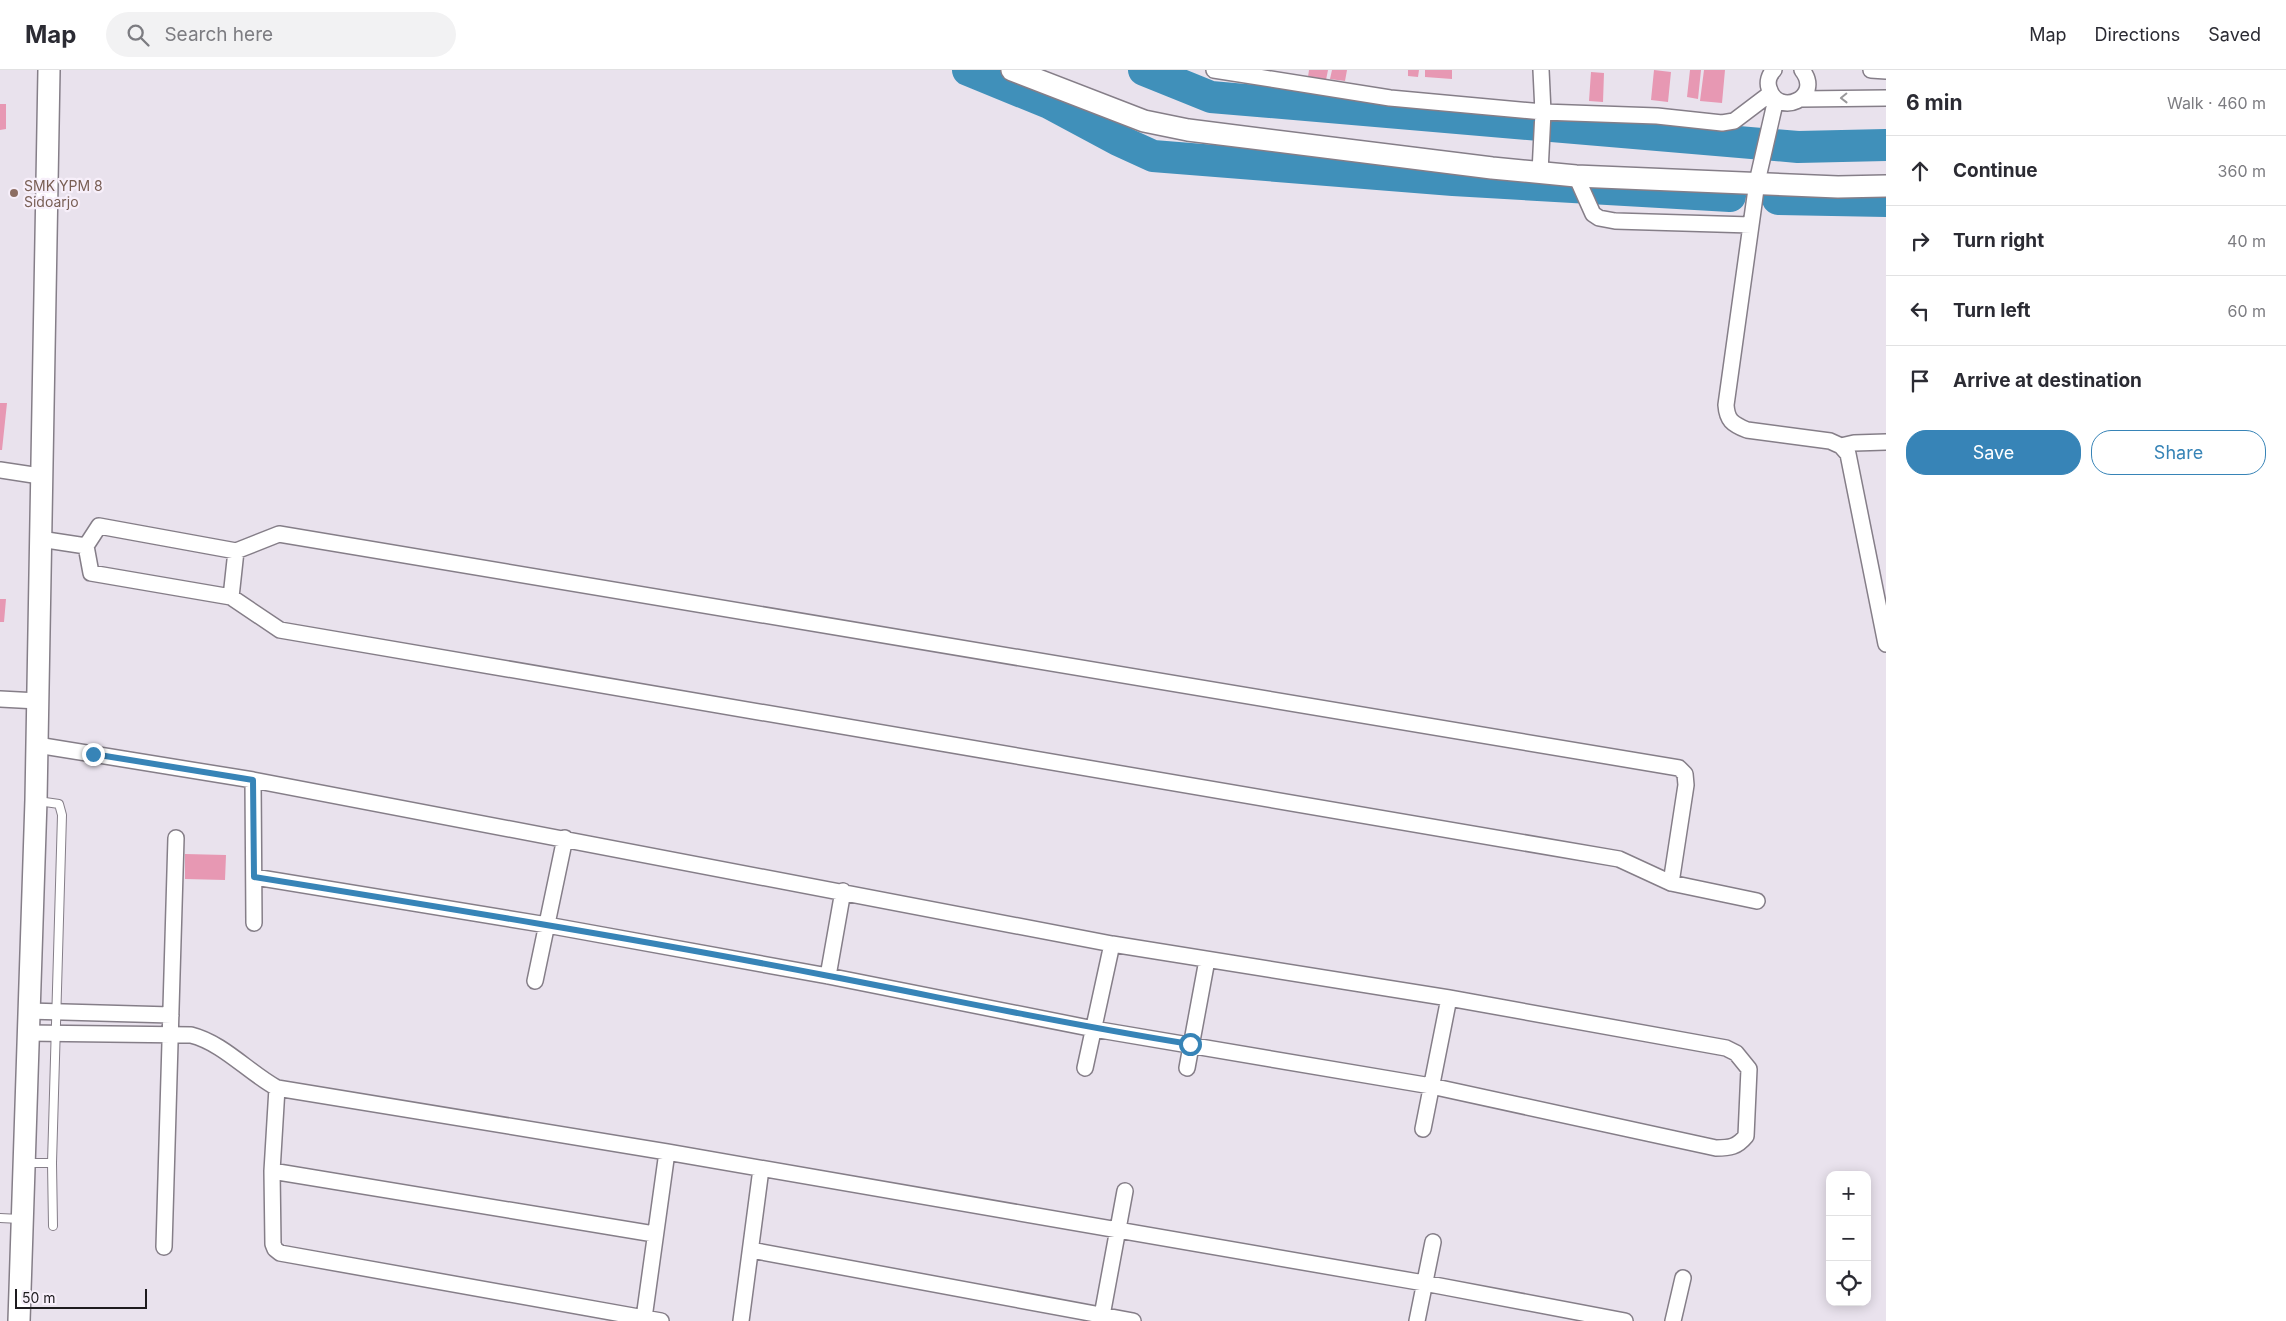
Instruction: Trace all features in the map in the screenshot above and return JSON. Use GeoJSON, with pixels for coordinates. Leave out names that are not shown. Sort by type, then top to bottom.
{"type":"FeatureCollection","features":[{"type":"Feature","properties":{"kind":"main road"},"geometry":{"type":"LineString","coordinates":[[19,1321],[36,800],[40,476],[49,70]]}},
{"type":"Feature","properties":{"kind":"main road"},"geometry":{"type":"LineString","coordinates":[[1012,70],[1144,121],[1167,126],[1492,168],[1541,163],[1579,184],[1758,174],[1838,187],[1886,186]]}},
{"type":"Feature","properties":{"kind":"street"},"geometry":{"type":"LineString","coordinates":[[1214,70],[1390,98],[1542,117],[1657,116],[1730,122],[1774,96]]}},
{"type":"Feature","properties":{"kind":"street"},"geometry":{"type":"LineString","coordinates":[[1541,70],[1541,163]]}},
{"type":"Feature","properties":{"kind":"street"},"geometry":{"type":"LineString","coordinates":[[1774,70],[1768,80],[1774,96],[1758,174],[1726,405],[1727,417],[1734,425],[1746,430],[1830,441],[1841,446],[1848,454],[1852,465],[1867,554],[1886,644]]}},
{"type":"Feature","properties":{"kind":"street"},"geometry":{"type":"LineString","coordinates":[[1801,99],[1805,94],[1808,83],[1802,70]]}},
{"type":"Feature","properties":{"kind":"street"},"geometry":{"type":"LineString","coordinates":[[1870,70],[1886,71]]}},
{"type":"Feature","properties":{"kind":"street"},"geometry":{"type":"LineString","coordinates":[[1774,96],[1789,103],[1801,99],[1886,98]]}},
{"type":"Feature","properties":{"kind":"street"},"geometry":{"type":"LineString","coordinates":[[1579,184],[1593,214],[1600,218],[1615,221],[1751,225]]}},
{"type":"Feature","properties":{"kind":"street"},"geometry":{"type":"LineString","coordinates":[[1841,446],[1854,443],[1886,442]]}},
{"type":"Feature","properties":{"kind":"street"},"geometry":{"type":"LineString","coordinates":[[0,470],[40,476]]}},
{"type":"Feature","properties":{"kind":"street"},"geometry":{"type":"LineString","coordinates":[[1671,883],[1686,785],[1685,774],[1679,768],[279,534],[236,551],[99,526],[86,546],[91,573],[231,597],[280,630],[1619,860],[1671,883],[1757,901]]}},
{"type":"Feature","properties":{"kind":"street"},"geometry":{"type":"LineString","coordinates":[[40,539],[86,546]]}},
{"type":"Feature","properties":{"kind":"street"},"geometry":{"type":"LineString","coordinates":[[231,597],[236,551]]}},
{"type":"Feature","properties":{"kind":"street"},"geometry":{"type":"LineString","coordinates":[[0,699],[38,701]]}},
{"type":"Feature","properties":{"kind":"street"},"geometry":{"type":"LineString","coordinates":[[37,745],[253,780],[843,891],[1112,944],[1449,998],[1726,1048],[1736,1053],[1748,1069],[1746,1136],[1740,1144],[1731,1148],[1716,1148],[1431,1086],[1094,1029],[828,976],[548,925],[254,877]]}},
{"type":"Feature","properties":{"kind":"street"},"geometry":{"type":"LineString","coordinates":[[253,780],[254,923]]}},
{"type":"Feature","properties":{"kind":"street"},"geometry":{"type":"LineString","coordinates":[[164,1247],[176,838]]}},
{"type":"Feature","properties":{"kind":"street"},"geometry":{"type":"LineString","coordinates":[[535,981],[565,838]]}},
{"type":"Feature","properties":{"kind":"street"},"geometry":{"type":"LineString","coordinates":[[828,976],[843,891]]}},
{"type":"Feature","properties":{"kind":"street"},"geometry":{"type":"LineString","coordinates":[[1085,1068],[1112,944]]}},
{"type":"Feature","properties":{"kind":"street"},"geometry":{"type":"LineString","coordinates":[[1187,1068],[1207,960]]}},
{"type":"Feature","properties":{"kind":"street"},"geometry":{"type":"LineString","coordinates":[[1423,1129],[1449,998]]}},
{"type":"Feature","properties":{"kind":"street"},"geometry":{"type":"LineString","coordinates":[[28,1010],[171,1015]]}},
{"type":"Feature","properties":{"kind":"street"},"geometry":{"type":"LineString","coordinates":[[27,1033],[171,1035],[202,1038],[277,1088],[668,1152],[1424,1282],[1625,1321]]}},
{"type":"Feature","properties":{"kind":"street"},"geometry":{"type":"LineString","coordinates":[[277,1088],[272,1171],[274,1249],[280,1252],[661,1321]]}},
{"type":"Feature","properties":{"kind":"street"},"geometry":{"type":"LineString","coordinates":[[644,1318],[654,1234],[668,1152]]}},
{"type":"Feature","properties":{"kind":"street"},"geometry":{"type":"LineString","coordinates":[[741,1321],[761,1169]]}},
{"type":"Feature","properties":{"kind":"street"},"geometry":{"type":"LineString","coordinates":[[272,1171],[654,1234]]}},
{"type":"Feature","properties":{"kind":"street"},"geometry":{"type":"LineString","coordinates":[[1101,1318],[1125,1191]]}},
{"type":"Feature","properties":{"kind":"street"},"geometry":{"type":"LineString","coordinates":[[1417,1321],[1433,1242]]}},
{"type":"Feature","properties":{"kind":"street"},"geometry":{"type":"LineString","coordinates":[[750,1250],[1101,1318],[1133,1321]]}},
{"type":"Feature","properties":{"kind":"street"},"geometry":{"type":"LineString","coordinates":[[1673,1321],[1683,1278]]}},
{"type":"Feature","properties":{"kind":"lane"},"geometry":{"type":"LineString","coordinates":[[36,800],[54,802],[62,809],[52,1163],[53,1226]]}},
{"type":"Feature","properties":{"kind":"lane"},"geometry":{"type":"LineString","coordinates":[[23,1162],[52,1163]]}},
{"type":"Feature","properties":{"kind":"lane"},"geometry":{"type":"LineString","coordinates":[[0,1218],[21,1219]]}},
{"type":"Feature","properties":{"kind":"building"},"geometry":{"type":"Polygon","coordinates":[[[1309,70],[1328,70],[1326,80],[1308,77],[1309,70]]]}},
{"type":"Feature","properties":{"kind":"building"},"geometry":{"type":"Polygon","coordinates":[[[1332,70],[1347,70],[1345,81],[1330,79],[1332,70]]]}},
{"type":"Feature","properties":{"kind":"building"},"geometry":{"type":"Polygon","coordinates":[[[1408,70],[1419,70],[1418,77],[1408,76],[1408,70]]]}},
{"type":"Feature","properties":{"kind":"building"},"geometry":{"type":"Polygon","coordinates":[[[1425,70],[1452,70],[1452,79],[1425,77],[1425,70]]]}},
{"type":"Feature","properties":{"kind":"building"},"geometry":{"type":"Polygon","coordinates":[[[1654,70],[1671,72],[1668,102],[1651,100],[1654,70]]]}},
{"type":"Feature","properties":{"kind":"building"},"geometry":{"type":"Polygon","coordinates":[[[1690,70],[1701,70],[1698,99],[1687,97],[1690,70]]]}},
{"type":"Feature","properties":{"kind":"building"},"geometry":{"type":"Polygon","coordinates":[[[1704,70],[1725,70],[1722,103],[1700,101],[1704,70]]]}},
{"type":"Feature","properties":{"kind":"building"},"geometry":{"type":"Polygon","coordinates":[[[1591,72],[1604,73],[1603,102],[1589,101],[1591,72]]]}},
{"type":"Feature","properties":{"kind":"building"},"geometry":{"type":"Polygon","coordinates":[[[0,104],[6,104],[6,129],[0,130],[0,104]]]}},
{"type":"Feature","properties":{"kind":"building"},"geometry":{"type":"Polygon","coordinates":[[[0,403],[7,403],[2,450],[0,450],[0,403]]]}},
{"type":"Feature","properties":{"kind":"building"},"geometry":{"type":"Polygon","coordinates":[[[0,599],[6,599],[4,622],[0,622],[0,599]]]}},
{"type":"Feature","properties":{"kind":"building"},"geometry":{"type":"Polygon","coordinates":[[[185,854],[226,855],[225,880],[185,879],[185,854]]]}},
{"type":"Feature","properties":{"kind":"waterway"},"geometry":{"type":"LineString","coordinates":[[968,70],[1049,103],[1118,140],[1153,156],[1453,180],[1730,196]]}},
{"type":"Feature","properties":{"kind":"waterway"},"geometry":{"type":"LineString","coordinates":[[1144,70],[1211,97],[1798,147],[1886,145]]}},
{"type":"Feature","properties":{"kind":"waterway"},"geometry":{"type":"LineString","coordinates":[[1778,199],[1886,201]]}},
{"type":"Feature","properties":{"kind":"place","name":"SMK YPM 8 Sidoarjo"},"geometry":{"type":"Point","coordinates":[14,193]}},
{"type":"Feature","properties":{"kind":"route"},"geometry":{"type":"LineString","coordinates":[[93,754],[253,780],[254,877],[548,925],[828,976],[1094,1029],[1190,1044]]}}]}
